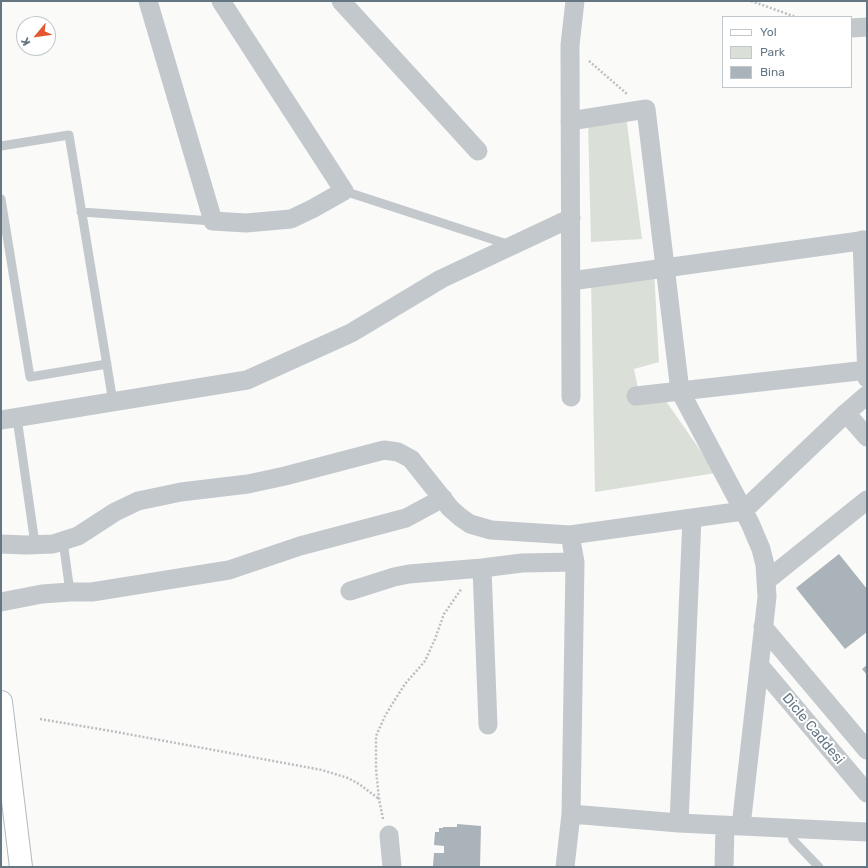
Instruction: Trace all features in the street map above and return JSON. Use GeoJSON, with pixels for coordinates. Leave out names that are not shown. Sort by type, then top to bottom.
{"type":"FeatureCollection","features":[{"type":"Feature","properties":{"kind":"main road"},"geometry":{"type":"LineString","coordinates":[[1,702],[21,867]]}},
{"type":"Feature","properties":{"kind":"street"},"geometry":{"type":"LineString","coordinates":[[148,1],[213,221],[246,223],[291,219],[312,209],[344,190],[221,1]]}},
{"type":"Feature","properties":{"kind":"street"},"geometry":{"type":"LineString","coordinates":[[341,1],[478,151]]}},
{"type":"Feature","properties":{"kind":"street"},"geometry":{"type":"LineString","coordinates":[[571,397],[570,45],[574,1]]}},
{"type":"Feature","properties":{"kind":"street"},"geometry":{"type":"LineString","coordinates":[[852,28],[867,26]]}},
{"type":"Feature","properties":{"kind":"street"},"geometry":{"type":"LineString","coordinates":[[570,121],[646,109],[680,391],[750,523],[761,549],[765,565],[767,597],[759,665],[733,826],[724,867]]}},
{"type":"Feature","properties":{"kind":"street"},"geometry":{"type":"LineString","coordinates":[[9,419],[247,380],[351,333],[441,279],[571,218]]}},
{"type":"Feature","properties":{"kind":"street"},"geometry":{"type":"LineString","coordinates":[[571,281],[864,240],[867,378]]}},
{"type":"Feature","properties":{"kind":"street"},"geometry":{"type":"LineString","coordinates":[[636,396],[867,370]]}},
{"type":"Feature","properties":{"kind":"street"},"geometry":{"type":"LineString","coordinates":[[1,544],[53,544],[78,536],[114,512],[138,501],[181,492],[211,489],[285,476],[384,450],[398,452],[411,459],[450,508],[460,517],[470,524],[491,530],[570,535],[743,510],[867,395]]}},
{"type":"Feature","properties":{"kind":"street"},"geometry":{"type":"LineString","coordinates":[[846,413],[867,437]]}},
{"type":"Feature","properties":{"kind":"street"},"geometry":{"type":"LineString","coordinates":[[1,602],[42,594],[92,592],[229,570],[300,546],[406,518],[443,498]]}},
{"type":"Feature","properties":{"kind":"street"},"geometry":{"type":"LineString","coordinates":[[766,581],[867,500]]}},
{"type":"Feature","properties":{"kind":"street"},"geometry":{"type":"LineString","coordinates":[[679,823],[692,518]]}},
{"type":"Feature","properties":{"kind":"street"},"geometry":{"type":"LineString","coordinates":[[565,867],[571,814],[575,562],[570,535]]}},
{"type":"Feature","properties":{"kind":"street"},"geometry":{"type":"LineString","coordinates":[[350,591],[394,577],[409,574],[522,563],[575,562]]}},
{"type":"Feature","properties":{"kind":"street"},"geometry":{"type":"LineString","coordinates":[[478,568],[488,726]]}},
{"type":"Feature","properties":{"kind":"street","name":"Dicle Caddesi"},"geometry":{"type":"LineString","coordinates":[[763,627],[867,750]]}},
{"type":"Feature","properties":{"kind":"street","name":"Dicle Caddesi"},"geometry":{"type":"LineString","coordinates":[[759,665],[867,793]]}},
{"type":"Feature","properties":{"kind":"street"},"geometry":{"type":"LineString","coordinates":[[571,814],[679,823],[867,832]]}},
{"type":"Feature","properties":{"kind":"street"},"geometry":{"type":"LineString","coordinates":[[390,835],[392,867]]}},
{"type":"Feature","properties":{"kind":"lane"},"geometry":{"type":"LineString","coordinates":[[1,146],[69,135],[113,402]]}},
{"type":"Feature","properties":{"kind":"lane"},"geometry":{"type":"LineString","coordinates":[[344,190],[512,246]]}},
{"type":"Feature","properties":{"kind":"lane"},"geometry":{"type":"LineString","coordinates":[[1,199],[30,377],[107,364]]}},
{"type":"Feature","properties":{"kind":"lane"},"geometry":{"type":"LineString","coordinates":[[81,212],[213,221]]}},
{"type":"Feature","properties":{"kind":"lane"},"geometry":{"type":"LineString","coordinates":[[9,419],[35,544]]}},
{"type":"Feature","properties":{"kind":"lane"},"geometry":{"type":"LineString","coordinates":[[63,540],[70,592]]}},
{"type":"Feature","properties":{"kind":"lane"},"geometry":{"type":"LineString","coordinates":[[790,828],[790,833],[793,840],[819,867]]}},
{"type":"Feature","properties":{"kind":"path"},"geometry":{"type":"LineString","coordinates":[[751,1],[793,16]]}},
{"type":"Feature","properties":{"kind":"path"},"geometry":{"type":"LineString","coordinates":[[570,45],[646,109]]}},
{"type":"Feature","properties":{"kind":"path"},"geometry":{"type":"LineString","coordinates":[[390,835],[382,815],[379,799],[376,769],[376,736],[390,706],[405,684],[425,661],[444,614],[478,568]]}},
{"type":"Feature","properties":{"kind":"path"},"geometry":{"type":"LineString","coordinates":[[40,719],[322,770],[348,778],[379,799]]}},
{"type":"Feature","properties":{"kind":"green space"},"geometry":{"type":"Polygon","coordinates":[[[626,116],[642,239],[591,242],[588,122],[626,116]]]}},
{"type":"Feature","properties":{"kind":"green space"},"geometry":{"type":"Polygon","coordinates":[[[654,270],[659,362],[634,369],[640,398],[659,391],[716,473],[595,492],[591,279],[654,270]]]}},
{"type":"Feature","properties":{"kind":"building"},"geometry":{"type":"Polygon","coordinates":[[[839,554],[867,589],[867,632],[845,649],[796,588],[839,554]]]}},
{"type":"Feature","properties":{"kind":"building"},"geometry":{"type":"Polygon","coordinates":[[[867,665],[867,675],[862,669],[867,665]]]}},
{"type":"Feature","properties":{"kind":"building"},"geometry":{"type":"Polygon","coordinates":[[[457,824],[481,826],[480,867],[433,866],[434,853],[444,853],[444,846],[434,845],[435,832],[439,832],[439,828],[443,827],[457,827],[457,824]]]}}]}
